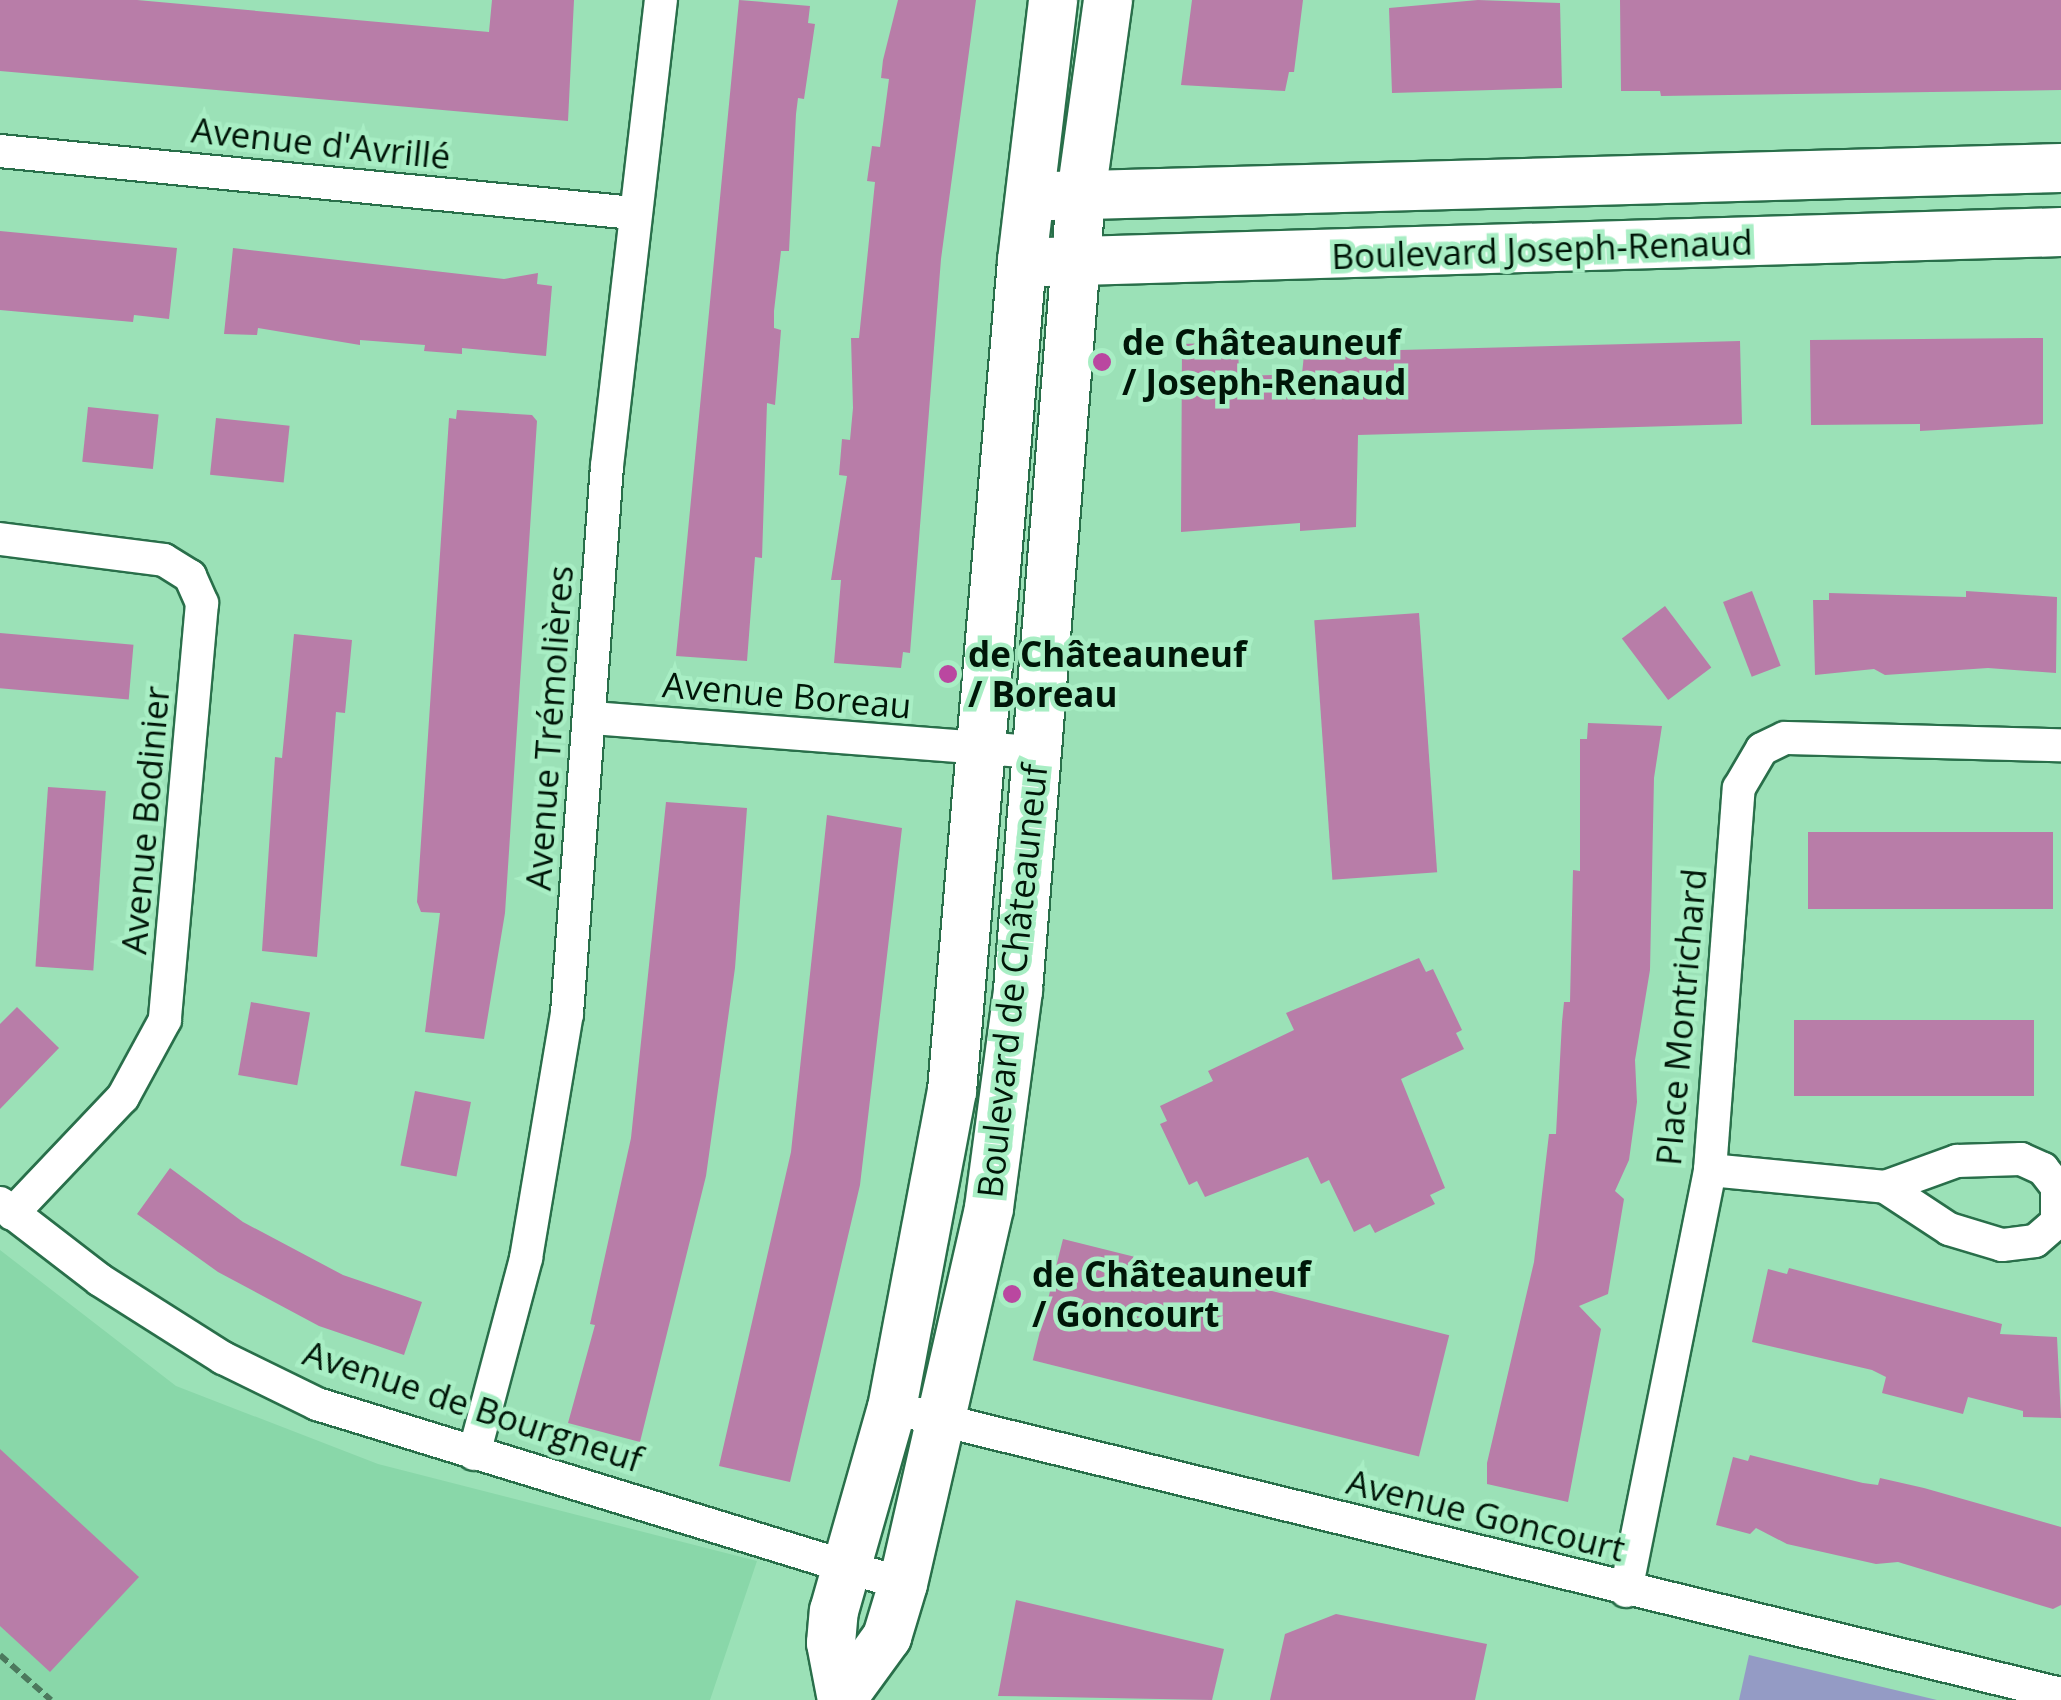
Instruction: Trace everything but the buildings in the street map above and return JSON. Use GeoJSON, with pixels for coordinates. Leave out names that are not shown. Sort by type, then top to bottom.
{"type":"FeatureCollection","features":[{"type":"Feature","properties":{"kind":"street","name":"Avenue Trémolières"},"geometry":{"type":"LineString","coordinates":[[474,1454],[513,1316],[554,1113],[592,718],[606,484],[634,213],[662,0]]}},
{"type":"Feature","properties":{"kind":"street","name":"Boulevard de Châteauneuf"},"geometry":{"type":"LineString","coordinates":[[842,1700],[831,1643],[844,1565],[892,1408],[952,1091],[1022,261],[1053,0]]}},
{"type":"Feature","properties":{"kind":"street","name":"Boulevard de Châteauneuf"},"geometry":{"type":"LineString","coordinates":[[842,1700],[886,1637],[903,1584],[944,1422],[1006,1097],[1081,195],[1108,0]]}},
{"type":"Feature","properties":{"kind":"street","name":"Avenue d'Avrillé"},"geometry":{"type":"LineString","coordinates":[[0,152],[634,213]]}},
{"type":"Feature","properties":{"kind":"street","name":"Boulevard Joseph-Renaud"},"geometry":{"type":"LineString","coordinates":[[1029,198],[2061,168]]}},
{"type":"Feature","properties":{"kind":"street","name":"Boulevard Joseph-Renaud"},"geometry":{"type":"LineString","coordinates":[[1022,261],[1075,264],[2061,232]]}},
{"type":"Feature","properties":{"kind":"street","name":"Avenue Bodinier"},"geometry":{"type":"LineString","coordinates":[[0,539],[164,560],[190,576],[202,603],[165,1020],[123,1097],[6,1208]]}},
{"type":"Feature","properties":{"kind":"street","name":"Avenue Boreau"},"geometry":{"type":"LineString","coordinates":[[592,718],[981,751],[1036,752]]}},
{"type":"Feature","properties":{"kind":"street","name":"Place Montrichard"},"geometry":{"type":"LineString","coordinates":[[1626,1591],[1710,1170],[1739,788],[1762,749],[1785,738],[2061,745]]}},
{"type":"Feature","properties":{"kind":"street"},"geometry":{"type":"LineString","coordinates":[[1710,1170],[1885,1187],[1957,1161],[2021,1159],[2043,1168],[2057,1187],[2057,1222],[2034,1241],[2002,1246],[1950,1228],[1885,1187]]}},
{"type":"Feature","properties":{"kind":"street","name":"Avenue de Bourgneuf"},"geometry":{"type":"LineString","coordinates":[[6,1208],[100,1280],[224,1358],[318,1404],[903,1584]]}},
{"type":"Feature","properties":{"kind":"street","name":"Avenue Goncourt"},"geometry":{"type":"LineString","coordinates":[[892,1408],[1626,1591],[2061,1694]]}},
{"type":"Feature","properties":{"kind":"path"},"geometry":{"type":"LineString","coordinates":[[0,1656],[51,1700]]}},
{"type":"Feature","properties":{"kind":"shaded area"},"geometry":{"type":"Polygon","coordinates":[[[0,1250],[176,1386],[378,1464],[757,1561],[710,1700],[0,1700],[0,1250]]]}},
{"type":"Feature","properties":{"kind":"shaded area"},"geometry":{"type":"Polygon","coordinates":[[[1749,1655],[1937,1700],[1739,1700],[1749,1655]]]}},
{"type":"Feature","properties":{"kind":"place","name":"de Châteauneuf / Joseph-Renaud"},"geometry":{"type":"Point","coordinates":[1102,362]}},
{"type":"Feature","properties":{"kind":"place","name":"de Châteauneuf / Boreau"},"geometry":{"type":"Point","coordinates":[948,674]}},
{"type":"Feature","properties":{"kind":"place","name":"de Châteauneuf / Goncourt"},"geometry":{"type":"Point","coordinates":[1012,1294]}}]}
